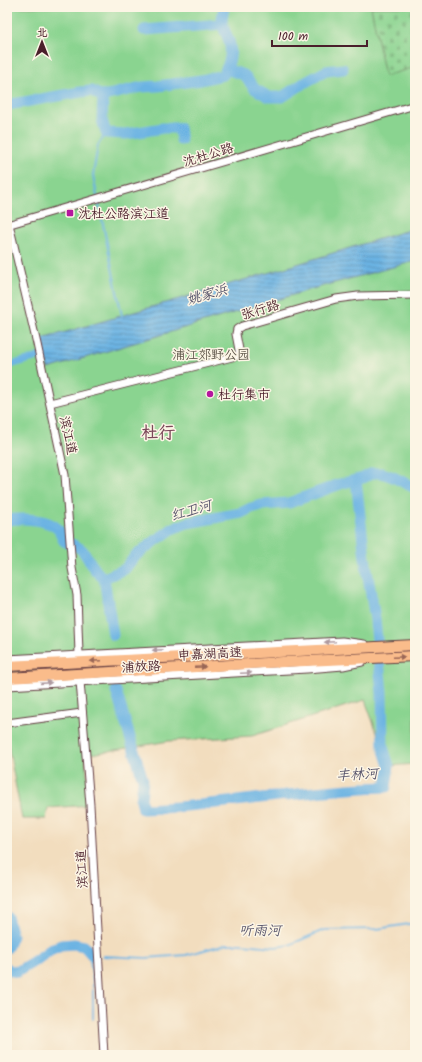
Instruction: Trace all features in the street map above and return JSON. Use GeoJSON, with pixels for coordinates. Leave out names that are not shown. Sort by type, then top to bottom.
{"type":"FeatureCollection","features":[{"type":"Feature","properties":{"kind":"highway","name":"申嘉湖高速"},"geometry":{"type":"LineString","coordinates":[[7,666],[415,644]]}},
{"type":"Feature","properties":{"kind":"highway","name":"申嘉湖高速"},"geometry":{"type":"LineString","coordinates":[[7,678],[275,662],[415,656]]}},
{"type":"Feature","properties":{"kind":"street","name":"沈杜公路"},"geometry":{"type":"LineString","coordinates":[[8,225],[415,105]]}},
{"type":"Feature","properties":{"kind":"street","name":"滨江道"},"geometry":{"type":"LineString","coordinates":[[8,225],[37,344],[65,475],[78,613],[79,654]]}},
{"type":"Feature","properties":{"kind":"street","name":"张行路"},"geometry":{"type":"LineString","coordinates":[[50,403],[240,356],[236,334],[237,329],[242,326],[336,299],[358,296],[415,295]]}},
{"type":"Feature","properties":{"kind":"street","name":"浦放路"},"geometry":{"type":"LineString","coordinates":[[7,659],[342,641],[369,644]]}},
{"type":"Feature","properties":{"kind":"street","name":"浦放路"},"geometry":{"type":"LineString","coordinates":[[7,686],[307,670],[343,666],[372,660]]}},
{"type":"Feature","properties":{"kind":"street","name":"滨江道"},"geometry":{"type":"LineString","coordinates":[[80,681],[89,794],[104,1055]]}},
{"type":"Feature","properties":{"kind":"street"},"geometry":{"type":"LineString","coordinates":[[7,723],[82,714]]}},
{"type":"Feature","properties":{"kind":"green space","name":"浦江郊野公园"},"geometry":{"type":"Polygon","coordinates":[[[7,7],[415,7],[415,764],[389,766],[365,700],[252,736],[169,741],[85,755],[90,805],[48,808],[46,819],[22,819],[7,740],[7,7]]]}},
{"type":"Feature","properties":{"kind":"green space"},"geometry":{"type":"Polygon","coordinates":[[[371,7],[415,7],[415,67],[385,76],[371,7]]]}},
{"type":"Feature","properties":{"kind":"water"},"geometry":{"type":"Polygon","coordinates":[[[415,228],[415,261],[319,287],[48,369],[42,339],[415,228]]]}},
{"type":"Feature","properties":{"kind":"waterway"},"geometry":{"type":"LineString","coordinates":[[7,105],[81,92],[92,91],[99,95],[108,95],[142,87],[201,80],[223,75],[229,63],[231,50],[222,23],[224,7]]}},
{"type":"Feature","properties":{"kind":"waterway"},"geometry":{"type":"LineString","coordinates":[[144,30],[223,24]]}},
{"type":"Feature","properties":{"kind":"waterway"},"geometry":{"type":"LineString","coordinates":[[226,69],[244,75],[255,89],[269,97],[282,97],[326,71],[343,69]]}},
{"type":"Feature","properties":{"kind":"waterway"},"geometry":{"type":"LineString","coordinates":[[103,95],[102,120],[106,133],[126,134],[163,128],[179,128],[181,140]]}},
{"type":"Feature","properties":{"kind":"waterway"},"geometry":{"type":"LineString","coordinates":[[97,196],[93,175],[98,145],[106,133]]}},
{"type":"Feature","properties":{"kind":"waterway"},"geometry":{"type":"LineString","coordinates":[[98,200],[122,316]]}},
{"type":"Feature","properties":{"kind":"waterway","name":"姚家浜"},"geometry":{"type":"LineString","coordinates":[[7,366],[55,352]]}},
{"type":"Feature","properties":{"kind":"waterway","name":"红卫河"},"geometry":{"type":"LineString","coordinates":[[7,520],[36,520],[56,527],[64,541],[80,548],[94,569],[104,578],[125,569],[135,556],[151,544],[172,529],[187,523],[241,513],[262,505],[289,503],[340,484],[363,478],[373,473],[382,473],[415,488]]}},
{"type":"Feature","properties":{"kind":"waterway","name":"丰林河"},"geometry":{"type":"LineString","coordinates":[[116,691],[143,780],[141,800],[143,809],[204,805],[356,788],[386,787],[389,766],[383,747],[382,693],[375,619],[365,558],[356,480]]}},
{"type":"Feature","properties":{"kind":"waterway","name":"丰林河"},"geometry":{"type":"LineString","coordinates":[[104,578],[113,635]]}},
{"type":"Feature","properties":{"kind":"waterway","name":"听雨河"},"geometry":{"type":"LineString","coordinates":[[7,917],[12,936],[7,948]]}},
{"type":"Feature","properties":{"kind":"waterway","name":"听雨河"},"geometry":{"type":"LineString","coordinates":[[103,956],[146,958],[186,955],[226,944],[275,947],[289,945],[324,930],[377,929],[415,923]]}},
{"type":"Feature","properties":{"kind":"waterway","name":"听雨河"},"geometry":{"type":"LineString","coordinates":[[7,968],[8,970],[17,972],[50,950],[61,945],[74,944],[84,946],[93,956]]}},
{"type":"Feature","properties":{"kind":"waterway"},"geometry":{"type":"LineString","coordinates":[[89,952],[93,980],[93,1019]]}},
{"type":"Feature","properties":{"kind":"place","name":"沈杜公路滨江道"},"geometry":{"type":"Point","coordinates":[70,213]}},
{"type":"Feature","properties":{"kind":"place","name":"杜行集市"},"geometry":{"type":"Point","coordinates":[210,394]}},
{"type":"Feature","properties":{"kind":"district","name":"杜行"},"geometry":{"type":"Point","coordinates":[158,432]}}]}
